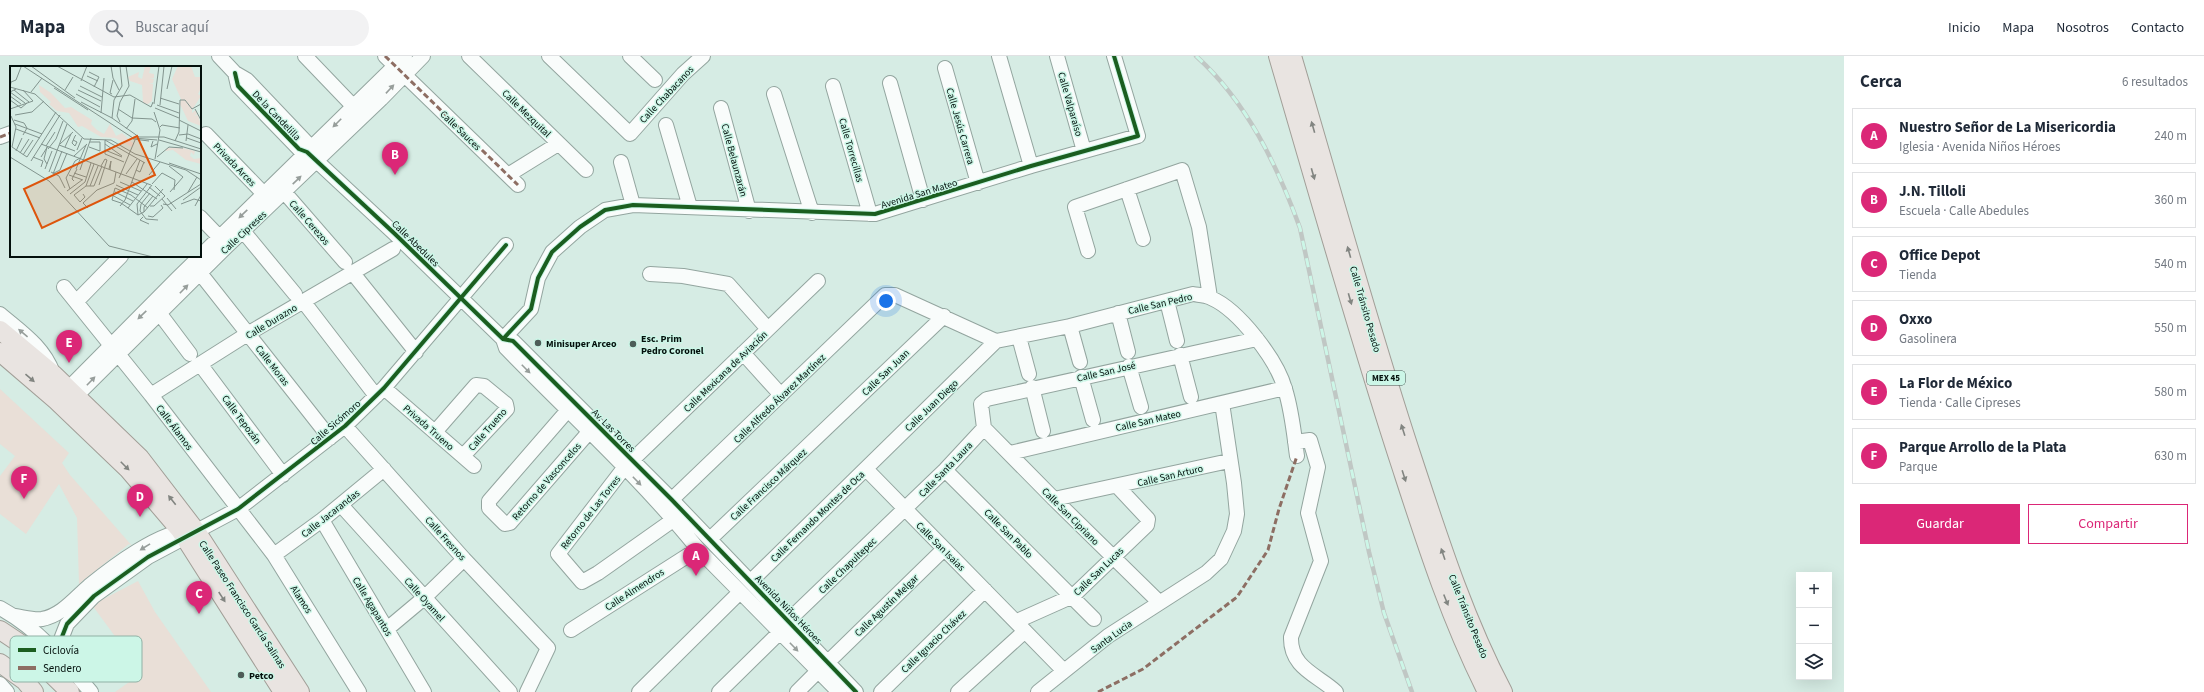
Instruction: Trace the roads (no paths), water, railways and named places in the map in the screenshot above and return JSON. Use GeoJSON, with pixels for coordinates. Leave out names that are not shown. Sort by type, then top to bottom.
{"type":"FeatureCollection","features":[{"type":"Feature","properties":{"kind":"main road","name":"Calle Tránsito Pesado"},"geometry":{"type":"LineString","coordinates":[[1278,56],[1383,412],[1440,586],[1464,645],[1487,692]]}},
{"type":"Feature","properties":{"kind":"main road","name":"Calle Tránsito Pesado"},"geometry":{"type":"LineString","coordinates":[[1292,56],[1389,389],[1445,558],[1484,654],[1503,692]]}},
{"type":"Feature","properties":{"kind":"main road","name":"Calle Paseo Francisco García Salinas"},"geometry":{"type":"LineString","coordinates":[[2,337],[54,375],[66,399]]}},
{"type":"Feature","properties":{"kind":"main road","name":"Calle Paseo Francisco García Salinas"},"geometry":{"type":"LineString","coordinates":[[2,337],[66,399],[187,533],[300,692]]}},
{"type":"Feature","properties":{"kind":"main road","name":"Calle Paseo Francisco García Salinas"},"geometry":{"type":"LineString","coordinates":[[187,533],[283,692]]}},
{"type":"Feature","properties":{"kind":"main road"},"geometry":{"type":"LineString","coordinates":[[0,630],[10,637]]}},
{"type":"Feature","properties":{"kind":"main road"},"geometry":{"type":"LineString","coordinates":[[0,662],[10,670]]}},
{"type":"Feature","properties":{"kind":"main road"},"geometry":{"type":"LineString","coordinates":[[26,682],[34,692]]}},
{"type":"Feature","properties":{"kind":"main road"},"geometry":{"type":"LineString","coordinates":[[60,682],[70,692]]}},
{"type":"Feature","properties":{"kind":"street","name":"De la Candelilla"},"geometry":{"type":"LineString","coordinates":[[219,56],[235,73],[238,86],[299,149],[312,157]]}},
{"type":"Feature","properties":{"kind":"street"},"geometry":{"type":"LineString","coordinates":[[305,56],[353,106]]}},
{"type":"Feature","properties":{"kind":"street","name":"Calle Cipreses"},"geometry":{"type":"LineString","coordinates":[[312,157],[353,106],[405,56]]}},
{"type":"Feature","properties":{"kind":"street","name":"Calle Cipreses"},"geometry":{"type":"LineString","coordinates":[[114,349],[160,314],[200,273],[223,241],[243,231],[280,187],[312,157],[394,66],[423,56]]}},
{"type":"Feature","properties":{"kind":"street","name":"Calle Mezquital"},"geometry":{"type":"LineString","coordinates":[[469,56],[586,170]]}},
{"type":"Feature","properties":{"kind":"street","name":"Calle Chabacanos"},"geometry":{"type":"LineString","coordinates":[[549,56],[630,134],[683,74],[703,56]]}},
{"type":"Feature","properties":{"kind":"street"},"geometry":{"type":"LineString","coordinates":[[630,56],[655,80]]}},
{"type":"Feature","properties":{"kind":"street"},"geometry":{"type":"LineString","coordinates":[[1000,56],[1031,166]]}},
{"type":"Feature","properties":{"kind":"street","name":"Calle Valparaíso"},"geometry":{"type":"LineString","coordinates":[[1057,56],[1084,151]]}},
{"type":"Feature","properties":{"kind":"street","name":"Avenida San Mateo"},"geometry":{"type":"LineString","coordinates":[[503,339],[531,309],[538,278],[552,252],[580,227],[605,210],[633,205],[749,211],[875,214],[1031,166],[1138,136],[1114,56]]}},
{"type":"Feature","properties":{"kind":"street","name":"Calle Sauces"},"geometry":{"type":"LineString","coordinates":[[394,66],[518,185]]}},
{"type":"Feature","properties":{"kind":"street","name":"Calle Jesús Carrera"},"geometry":{"type":"LineString","coordinates":[[945,68],[978,183]]}},
{"type":"Feature","properties":{"kind":"street"},"geometry":{"type":"LineString","coordinates":[[890,83],[923,200]]}},
{"type":"Feature","properties":{"kind":"street","name":"Calle Torrecillas"},"geometry":{"type":"LineString","coordinates":[[833,86],[870,214]]}},
{"type":"Feature","properties":{"kind":"street"},"geometry":{"type":"LineString","coordinates":[[774,94],[812,213]]}},
{"type":"Feature","properties":{"kind":"street","name":"Calle Belaunzarán"},"geometry":{"type":"LineString","coordinates":[[721,108],[749,211]]}},
{"type":"Feature","properties":{"kind":"street"},"geometry":{"type":"LineString","coordinates":[[666,125],[690,207]]}},
{"type":"Feature","properties":{"kind":"street"},"geometry":{"type":"LineString","coordinates":[[0,137],[10,133]]}},
{"type":"Feature","properties":{"kind":"street","name":"Privada Arces"},"geometry":{"type":"LineString","coordinates":[[206,134],[264,194]]}},
{"type":"Feature","properties":{"kind":"street"},"geometry":{"type":"LineString","coordinates":[[508,175],[558,144]]}},
{"type":"Feature","properties":{"kind":"street","name":"Calle Abedules"},"geometry":{"type":"LineString","coordinates":[[312,157],[395,234],[503,339]]}},
{"type":"Feature","properties":{"kind":"street"},"geometry":{"type":"LineString","coordinates":[[621,162],[633,205]]}},
{"type":"Feature","properties":{"kind":"street"},"geometry":{"type":"LineString","coordinates":[[1088,251],[1075,207],[1182,170],[1199,227],[1210,298]]}},
{"type":"Feature","properties":{"kind":"street","name":"Calle Cipreses"},"geometry":{"type":"LineString","coordinates":[[66,399],[223,241],[264,194],[280,187]]}},
{"type":"Feature","properties":{"kind":"street","name":"Calle Cerezos"},"geometry":{"type":"LineString","coordinates":[[280,187],[348,267],[416,352]]}},
{"type":"Feature","properties":{"kind":"street"},"geometry":{"type":"LineString","coordinates":[[1127,189],[1143,239]]}},
{"type":"Feature","properties":{"kind":"street"},"geometry":{"type":"LineString","coordinates":[[201,218],[223,241]]}},
{"type":"Feature","properties":{"kind":"street"},"geometry":{"type":"LineString","coordinates":[[243,231],[380,392]]}},
{"type":"Feature","properties":{"kind":"street"},"geometry":{"type":"LineString","coordinates":[[461,299],[506,245]]}},
{"type":"Feature","properties":{"kind":"street","name":"Calle Durazno"},"geometry":{"type":"LineString","coordinates":[[150,395],[195,359],[249,333],[299,297],[348,267],[393,249]]}},
{"type":"Feature","properties":{"kind":"street"},"geometry":{"type":"LineString","coordinates":[[77,301],[120,257]]}},
{"type":"Feature","properties":{"kind":"street","name":"Calle Moras"},"geometry":{"type":"LineString","coordinates":[[200,273],[249,333],[330,438]]}},
{"type":"Feature","properties":{"kind":"street"},"geometry":{"type":"LineString","coordinates":[[650,274],[683,276],[728,284],[768,328]]}},
{"type":"Feature","properties":{"kind":"street","name":"Calle Mexicana de Aviación"},"geometry":{"type":"LineString","coordinates":[[629,464],[818,281]]}},
{"type":"Feature","properties":{"kind":"street","name":"Calle Álamos"},"geometry":{"type":"LineString","coordinates":[[64,287],[77,301],[238,509]]}},
{"type":"Feature","properties":{"kind":"street","name":"Calle San Pedro"},"geometry":{"type":"LineString","coordinates":[[996,341],[1070,326],[1193,294],[1210,298],[1228,309],[1257,339],[1270,357],[1285,388],[1297,456]]}},
{"type":"Feature","properties":{"kind":"street","name":"Calle Alfredo Álvarez Martínez"},"geometry":{"type":"LineString","coordinates":[[667,504],[885,295],[895,295],[944,316]]}},
{"type":"Feature","properties":{"kind":"street","name":"Calle Sicómoro"},"geometry":{"type":"LineString","coordinates":[[127,565],[155,541],[187,533],[238,509],[330,438],[345,426],[380,392],[461,299]]}},
{"type":"Feature","properties":{"kind":"street"},"geometry":{"type":"LineString","coordinates":[[1167,301],[1177,341]]}},
{"type":"Feature","properties":{"kind":"street"},"geometry":{"type":"LineString","coordinates":[[1118,313],[1128,352]]}},
{"type":"Feature","properties":{"kind":"street"},"geometry":{"type":"LineString","coordinates":[[0,314],[39,346],[48,360],[54,375]]}},
{"type":"Feature","properties":{"kind":"street","name":"Calle Tepozán"},"geometry":{"type":"LineString","coordinates":[[160,314],[284,474]]}},
{"type":"Feature","properties":{"kind":"street"},"geometry":{"type":"LineString","coordinates":[[944,316],[996,341]]}},
{"type":"Feature","properties":{"kind":"street","name":"Calle San Juan"},"geometry":{"type":"LineString","coordinates":[[826,429],[944,316]]}},
{"type":"Feature","properties":{"kind":"street"},"geometry":{"type":"LineString","coordinates":[[1070,326],[1080,362]]}},
{"type":"Feature","properties":{"kind":"street"},"geometry":{"type":"LineString","coordinates":[[1020,337],[1043,431]]}},
{"type":"Feature","properties":{"kind":"street","name":"Av. Las Torres"},"geometry":{"type":"LineString","coordinates":[[629,464],[589,432],[506,348],[503,339],[513,341],[667,504],[710,539]]}},
{"type":"Feature","properties":{"kind":"street","name":"Calle San José"},"geometry":{"type":"LineString","coordinates":[[984,428],[981,404],[987,399],[1030,381],[1081,377],[1257,339]]}},
{"type":"Feature","properties":{"kind":"street","name":"Calle Juan Diego"},"geometry":{"type":"LineString","coordinates":[[866,469],[996,341]]}},
{"type":"Feature","properties":{"kind":"street"},"geometry":{"type":"LineString","coordinates":[[743,354],[781,395]]}},
{"type":"Feature","properties":{"kind":"street"},"geometry":{"type":"LineString","coordinates":[[1180,355],[1191,398]]}},
{"type":"Feature","properties":{"kind":"street"},"geometry":{"type":"LineString","coordinates":[[1129,366],[1140,407]]}},
{"type":"Feature","properties":{"kind":"street"},"geometry":{"type":"LineString","coordinates":[[1081,377],[1093,420]]}},
{"type":"Feature","properties":{"kind":"street","name":"Calle Trueno"},"geometry":{"type":"LineString","coordinates":[[436,432],[476,385],[484,386],[506,404],[507,409],[463,456]]}},
{"type":"Feature","properties":{"kind":"street","name":"Calle San Mateo"},"geometry":{"type":"LineString","coordinates":[[1010,453],[1285,388]]}},
{"type":"Feature","properties":{"kind":"street","name":"Privada Trueno"},"geometry":{"type":"LineString","coordinates":[[380,392],[436,432],[474,466]]}},
{"type":"Feature","properties":{"kind":"street"},"geometry":{"type":"LineString","coordinates":[[1159,602],[1206,574],[1221,559],[1234,531],[1237,514],[1222,403]]}},
{"type":"Feature","properties":{"kind":"street","name":"Retorno de Vasconcelos"},"geometry":{"type":"LineString","coordinates":[[568,410],[489,501],[489,508],[505,524],[510,522],[589,432]]}},
{"type":"Feature","properties":{"kind":"street","name":"Calle Fresnos"},"geometry":{"type":"LineString","coordinates":[[345,426],[464,559],[548,648],[527,692]]}},
{"type":"Feature","properties":{"kind":"street","name":"Calle San Cipriano"},"geometry":{"type":"LineString","coordinates":[[984,428],[1113,558],[1159,602]]}},
{"type":"Feature","properties":{"kind":"street","name":"Calle Santa Laura"},"geometry":{"type":"LineString","coordinates":[[905,509],[945,470],[984,428]]}},
{"type":"Feature","properties":{"kind":"street","name":"Calle Francisco Márquez"},"geometry":{"type":"LineString","coordinates":[[710,539],[826,429]]}},
{"type":"Feature","properties":{"kind":"street"},"geometry":{"type":"LineString","coordinates":[[1295,442],[1310,440],[1318,461],[1308,513],[1321,561],[1291,637],[1291,644],[1298,663],[1336,692]]}},
{"type":"Feature","properties":{"kind":"street","name":"Calle San Arturo"},"geometry":{"type":"LineString","coordinates":[[1054,499],[1118,487],[1229,461]]}},
{"type":"Feature","properties":{"kind":"street","name":"Retorno de Las Torres"},"geometry":{"type":"LineString","coordinates":[[629,464],[558,554],[582,582],[598,573],[673,520]]}},
{"type":"Feature","properties":{"kind":"street","name":"Calle Jacarandas"},"geometry":{"type":"LineString","coordinates":[[274,556],[341,505],[384,469]]}},
{"type":"Feature","properties":{"kind":"street","name":"Calle San Isaias"},"geometry":{"type":"LineString","coordinates":[[866,469],[1064,671]]}},
{"type":"Feature","properties":{"kind":"street","name":"Calle Fernando Montes de Oca"},"geometry":{"type":"LineString","coordinates":[[750,581],[866,469]]}},
{"type":"Feature","properties":{"kind":"street","name":"Calle San Pablo"},"geometry":{"type":"LineString","coordinates":[[945,470],[1094,618]]}},
{"type":"Feature","properties":{"kind":"street","name":"Calle San Lucas"},"geometry":{"type":"LineString","coordinates":[[958,692],[1021,626],[1073,596],[1147,525],[1148,519],[1118,487]]}},
{"type":"Feature","properties":{"kind":"street","name":"Av. Las Torres"},"geometry":{"type":"LineString","coordinates":[[667,504],[673,520],[698,549]]}},
{"type":"Feature","properties":{"kind":"street","name":"Calle Oyamel"},"geometry":{"type":"LineString","coordinates":[[341,505],[510,692]]}},
{"type":"Feature","properties":{"kind":"street","name":"Alamos"},"geometry":{"type":"LineString","coordinates":[[238,509],[274,556],[359,692]]}},
{"type":"Feature","properties":{"kind":"street","name":"Calle Chapultepec"},"geometry":{"type":"LineString","coordinates":[[789,620],[905,509]]}},
{"type":"Feature","properties":{"kind":"street","name":"Calle Agapantos"},"geometry":{"type":"LineString","coordinates":[[322,520],[424,692]]}},
{"type":"Feature","properties":{"kind":"street","name":"Avenida Niños Héroes"},"geometry":{"type":"LineString","coordinates":[[710,539],[789,620],[839,692]]}},
{"type":"Feature","properties":{"kind":"street","name":"Avenida Niños Héroes"},"geometry":{"type":"LineString","coordinates":[[698,549],[780,632],[856,692]]}},
{"type":"Feature","properties":{"kind":"street","name":"Calle Almendros"},"geometry":{"type":"LineString","coordinates":[[570,630],[698,549]]}},
{"type":"Feature","properties":{"kind":"street","name":"Calle Agustín Melgar"},"geometry":{"type":"LineString","coordinates":[[797,692],[944,549]]}},
{"type":"Feature","properties":{"kind":"street"},"geometry":{"type":"LineString","coordinates":[[387,628],[424,598],[464,559]]}},
{"type":"Feature","properties":{"kind":"street"},"geometry":{"type":"LineString","coordinates":[[721,572],[732,562]]}},
{"type":"Feature","properties":{"kind":"street"},"geometry":{"type":"LineString","coordinates":[[14,616],[42,619],[58,614],[91,585],[127,565]]}},
{"type":"Feature","properties":{"kind":"street"},"geometry":{"type":"LineString","coordinates":[[62,636],[67,624],[127,565]]}},
{"type":"Feature","properties":{"kind":"street","name":"Calle Ignacio Chávez"},"geometry":{"type":"LineString","coordinates":[[881,692],[985,590]]}},
{"type":"Feature","properties":{"kind":"street"},"geometry":{"type":"LineString","coordinates":[[639,692],[740,592]]}},
{"type":"Feature","properties":{"kind":"street","name":"Santa Lucia"},"geometry":{"type":"LineString","coordinates":[[1038,692],[1108,636],[1159,602]]}},
{"type":"Feature","properties":{"kind":"street"},"geometry":{"type":"LineString","coordinates":[[761,612],[772,603]]}},
{"type":"Feature","properties":{"kind":"street"},"geometry":{"type":"LineString","coordinates":[[0,608],[14,616],[37,636]]}},
{"type":"Feature","properties":{"kind":"street"},"geometry":{"type":"LineString","coordinates":[[719,692],[780,632]]}},
{"type":"Feature","properties":{"kind":"street"},"geometry":{"type":"LineString","coordinates":[[82,682],[91,692]]}},
{"type":"Feature","properties":{"kind":"street"},"geometry":{"type":"LineString","coordinates":[[0,684],[7,692]]}},
{"type":"Feature","properties":{"kind":"railway"},"geometry":{"type":"LineString","coordinates":[[1196,56],[1231,93],[1245,114],[1270,158],[1300,228],[1369,552],[1384,613],[1412,692]]}},
{"type":"Feature","properties":{"kind":"place","name":"J.N. Tilloli"},"geometry":{"type":"Point","coordinates":[395,175]}},
{"type":"Feature","properties":{"kind":"place","name":"Minisuper Arceo"},"geometry":{"type":"Point","coordinates":[538,343]}},
{"type":"Feature","properties":{"kind":"place","name":"Esc. Prim Pedro Coronel"},"geometry":{"type":"Point","coordinates":[633,344]}},
{"type":"Feature","properties":{"kind":"place","name":"La Flor de México"},"geometry":{"type":"Point","coordinates":[69,363]}},
{"type":"Feature","properties":{"kind":"place","name":"Parque Arrollo de la Plata"},"geometry":{"type":"Point","coordinates":[24,499]}},
{"type":"Feature","properties":{"kind":"place","name":"Oxxo"},"geometry":{"type":"Point","coordinates":[140,517]}},
{"type":"Feature","properties":{"kind":"place","name":"Nuestro Señor de La Misericordia"},"geometry":{"type":"Point","coordinates":[696,576]}},
{"type":"Feature","properties":{"kind":"place","name":"Office Depot"},"geometry":{"type":"Point","coordinates":[199,614]}},
{"type":"Feature","properties":{"kind":"place","name":"Petco"},"geometry":{"type":"Point","coordinates":[241,675]}}]}
